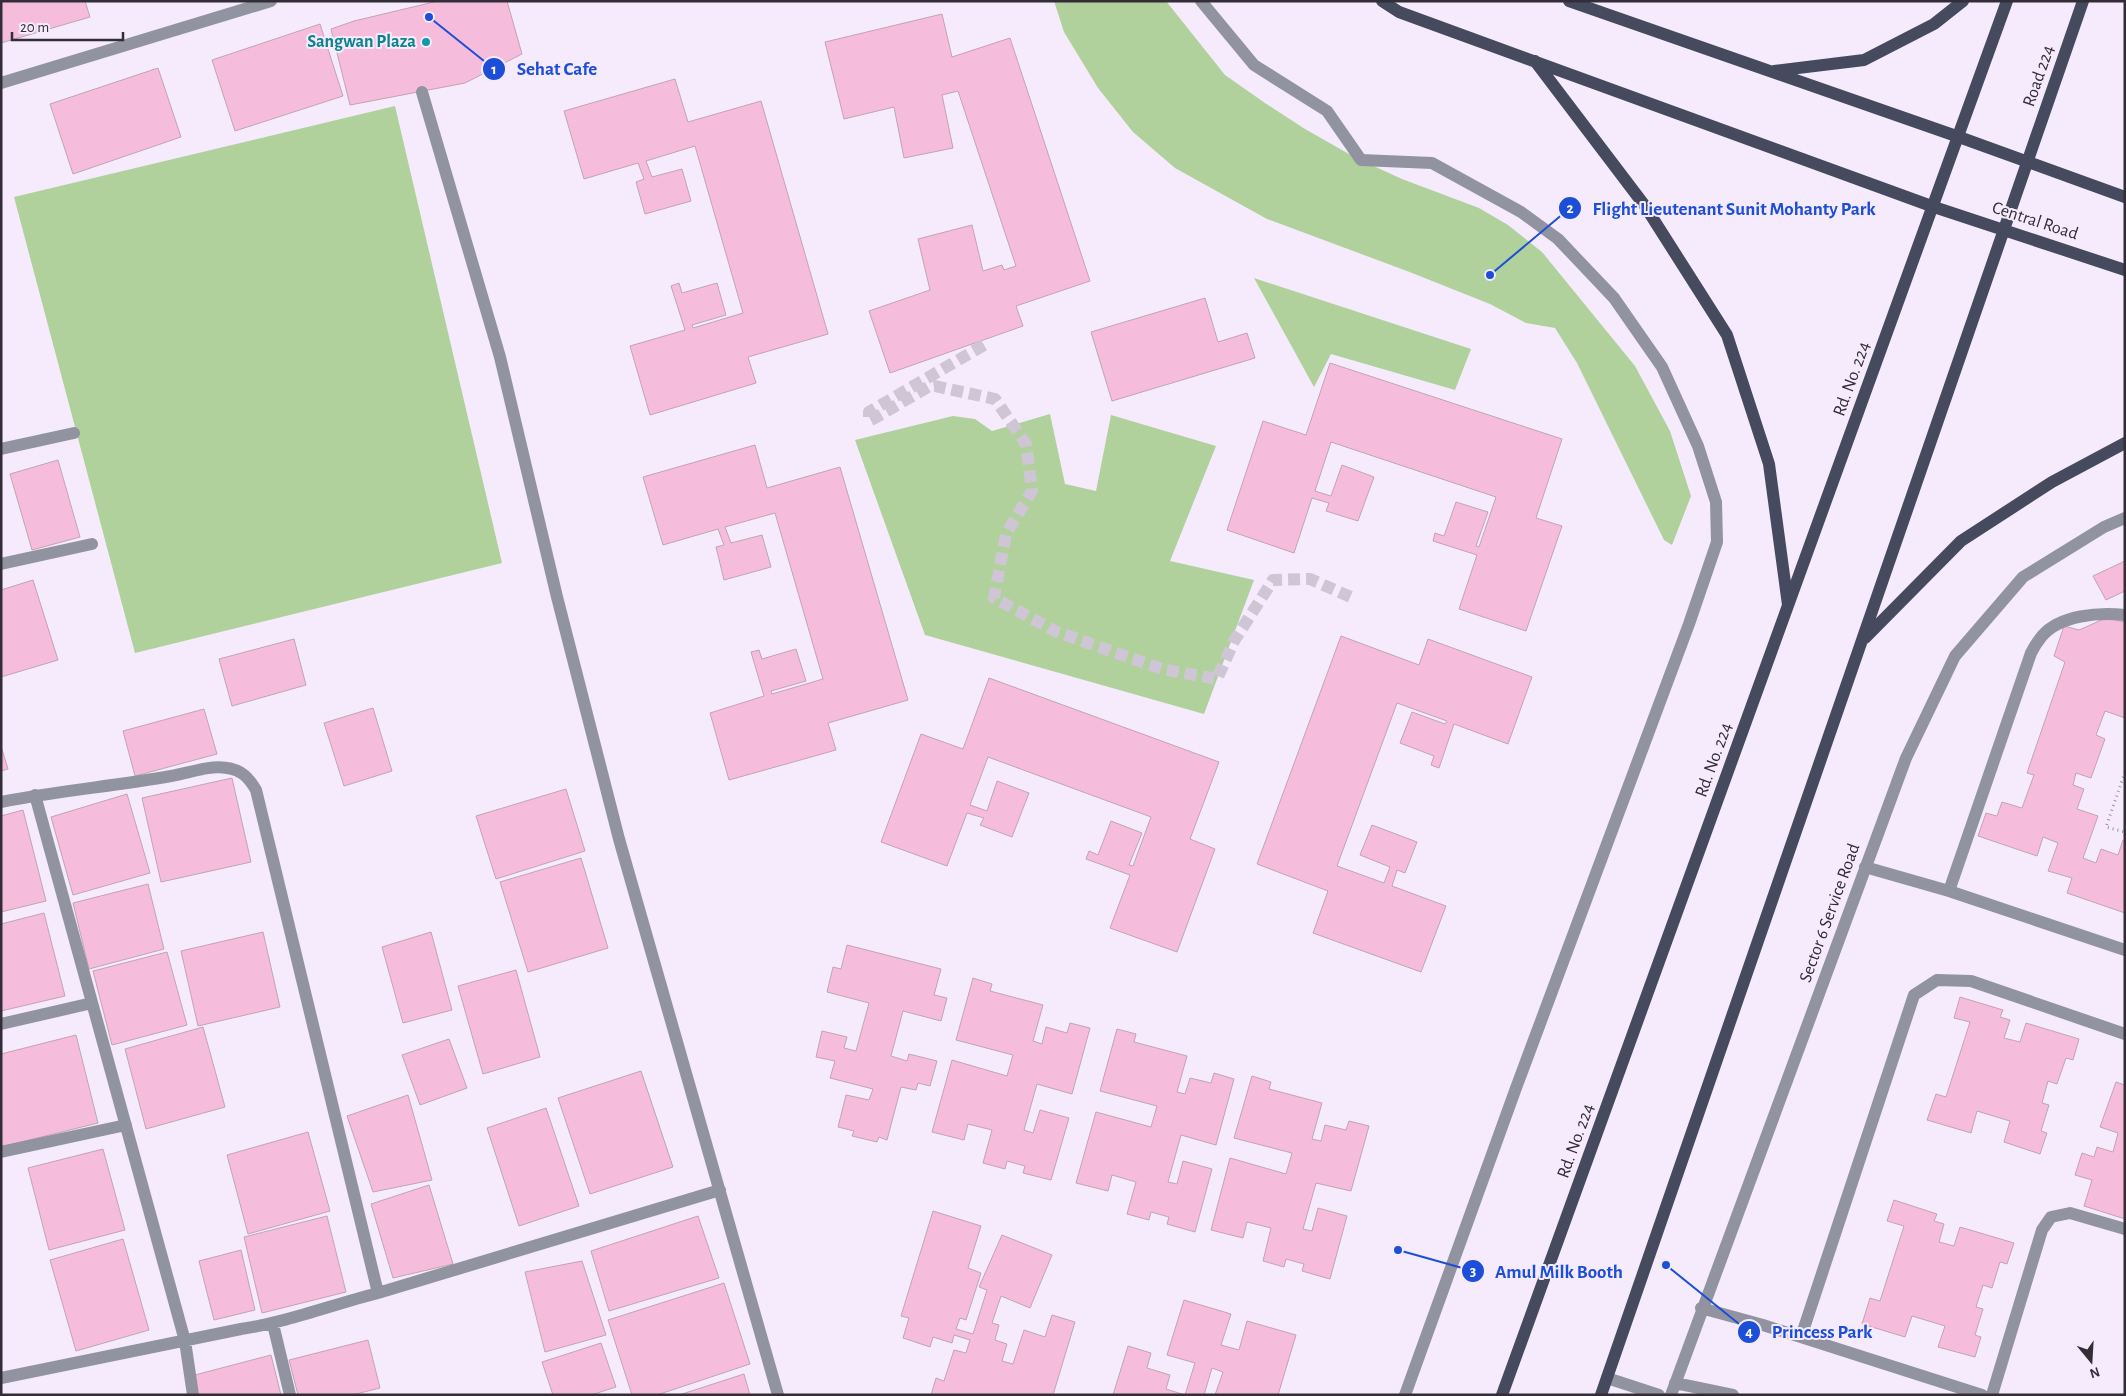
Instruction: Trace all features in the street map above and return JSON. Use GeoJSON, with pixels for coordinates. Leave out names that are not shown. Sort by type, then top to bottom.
{"type":"FeatureCollection","features":[{"type":"Feature","properties":{"kind":"main road","name":"Central Road"},"geometry":{"type":"LineString","coordinates":[[1382,1],[1399,12],[1934,207],[2003,228],[2125,270]]}},
{"type":"Feature","properties":{"kind":"main road"},"geometry":{"type":"LineString","coordinates":[[1569,1],[2125,197]]}},
{"type":"Feature","properties":{"kind":"main road"},"geometry":{"type":"LineString","coordinates":[[1769,72],[1864,60],[1934,24],[1963,1]]}},
{"type":"Feature","properties":{"kind":"main road"},"geometry":{"type":"LineString","coordinates":[[1959,137],[2006,1]]}},
{"type":"Feature","properties":{"kind":"main road","name":"Road 224"},"geometry":{"type":"LineString","coordinates":[[2027,163],[2083,1]]}},
{"type":"Feature","properties":{"kind":"main road"},"geometry":{"type":"LineString","coordinates":[[1534,62],[1645,206],[1727,335],[1769,464],[1788,607]]}},
{"type":"Feature","properties":{"kind":"main road","name":"Rd. No. 224"},"geometry":{"type":"LineString","coordinates":[[1502,1395],[1959,137]]}},
{"type":"Feature","properties":{"kind":"main road"},"geometry":{"type":"LineString","coordinates":[[1601,1395],[2027,163]]}},
{"type":"Feature","properties":{"kind":"main road"},"geometry":{"type":"LineString","coordinates":[[1863,640],[1961,541],[2052,482],[2125,442]]}},
{"type":"Feature","properties":{"kind":"street"},"geometry":{"type":"LineString","coordinates":[[1,83],[271,1]]}},
{"type":"Feature","properties":{"kind":"street"},"geometry":{"type":"LineString","coordinates":[[1202,1],[1254,65],[1327,111],[1361,160],[1432,163],[1522,212],[1558,239],[1614,298],[1662,367],[1698,446],[1716,502],[1717,542],[1689,624],[1405,1395]]}},
{"type":"Feature","properties":{"kind":"street"},"geometry":{"type":"LineString","coordinates":[[422,92],[500,356],[557,598],[619,839],[778,1395]]}},
{"type":"Feature","properties":{"kind":"street"},"geometry":{"type":"LineString","coordinates":[[1,449],[74,433]]}},
{"type":"Feature","properties":{"kind":"street","name":"Sector 6 Service Road"},"geometry":{"type":"LineString","coordinates":[[1673,1389],[1906,758],[1955,656],[2023,576],[2104,527],[2125,518]]}},
{"type":"Feature","properties":{"kind":"street"},"geometry":{"type":"LineString","coordinates":[[1,564],[92,544]]}},
{"type":"Feature","properties":{"kind":"street"},"geometry":{"type":"LineString","coordinates":[[1949,891],[2031,653],[2043,635],[2060,622],[2094,615],[2113,613],[2125,615]]}},
{"type":"Feature","properties":{"kind":"street"},"geometry":{"type":"LineString","coordinates":[[1,802],[34,795],[171,776],[214,767],[229,768],[246,775],[256,790],[378,1293]]}},
{"type":"Feature","properties":{"kind":"street"},"geometry":{"type":"LineString","coordinates":[[34,795],[185,1341],[193,1395]]}},
{"type":"Feature","properties":{"kind":"street"},"geometry":{"type":"LineString","coordinates":[[1865,867],[1949,891],[2125,950]]}},
{"type":"Feature","properties":{"kind":"street"},"geometry":{"type":"LineString","coordinates":[[1801,1337],[1914,995],[1937,980],[1971,981],[2125,1034]]}},
{"type":"Feature","properties":{"kind":"street"},"geometry":{"type":"LineString","coordinates":[[1,1024],[92,1003]]}},
{"type":"Feature","properties":{"kind":"street"},"geometry":{"type":"LineString","coordinates":[[1,1152],[126,1125]]}},
{"type":"Feature","properties":{"kind":"street"},"geometry":{"type":"LineString","coordinates":[[1,1378],[273,1324],[344,1301],[378,1293],[720,1190]]}},
{"type":"Feature","properties":{"kind":"street"},"geometry":{"type":"LineString","coordinates":[[1992,1395],[2042,1230],[2051,1217],[2070,1213],[2125,1229]]}},
{"type":"Feature","properties":{"kind":"street"},"geometry":{"type":"LineString","coordinates":[[1702,1308],[1801,1337],[1982,1395]]}},
{"type":"Feature","properties":{"kind":"street"},"geometry":{"type":"LineString","coordinates":[[273,1324],[290,1395]]}},
{"type":"Feature","properties":{"kind":"street"},"geometry":{"type":"LineString","coordinates":[[1606,1378],[1660,1395]]}},
{"type":"Feature","properties":{"kind":"street"},"geometry":{"type":"LineString","coordinates":[[1673,1389],[1733,1395]]}},
{"type":"Feature","properties":{"kind":"path"},"geometry":{"type":"LineString","coordinates":[[2125,772],[2106,827],[2125,832]]}},
{"type":"Feature","properties":{"kind":"green space"},"geometry":{"type":"Polygon","coordinates":[[[1054,1],[1166,1],[1225,75],[1265,103],[1305,129],[1356,158],[1402,179],[1479,208],[1508,225],[1542,252],[1635,366],[1670,431],[1691,496],[1672,545],[1664,540],[1577,363],[1555,328],[1526,323],[1490,304],[1267,219],[1175,168],[1133,132],[1098,88],[1064,32],[1054,1]]]}},
{"type":"Feature","properties":{"kind":"green space"},"geometry":{"type":"Polygon","coordinates":[[[395,106],[502,563],[135,653],[14,197],[395,106]]]}},
{"type":"Feature","properties":{"kind":"green space"},"geometry":{"type":"Polygon","coordinates":[[[1254,278],[1471,349],[1455,390],[1331,354],[1314,387],[1254,278]]]}},
{"type":"Feature","properties":{"kind":"green space"},"geometry":{"type":"Polygon","coordinates":[[[1050,414],[1065,484],[1096,491],[1111,415],[1216,446],[1170,561],[1254,580],[1204,714],[925,635],[855,440],[953,416],[975,419],[992,431],[1050,414]]]}},
{"type":"Feature","properties":{"kind":"building"},"geometry":{"type":"Polygon","coordinates":[[[1,1],[85,1],[90,17],[1,43],[1,1]]]}},
{"type":"Feature","properties":{"kind":"building","name":"Sangwan Plaza"},"geometry":{"type":"Polygon","coordinates":[[[438,1],[507,1],[522,54],[465,83],[350,105],[331,29],[354,21],[438,1]]]}},
{"type":"Feature","properties":{"kind":"building"},"geometry":{"type":"Polygon","coordinates":[[[942,14],[952,57],[1010,38],[1090,281],[1016,306],[1023,326],[890,373],[869,311],[930,290],[918,239],[972,225],[983,271],[1002,265],[1004,270],[1016,266],[958,91],[942,95],[953,148],[904,158],[894,107],[844,119],[825,42],[942,14]]]}},
{"type":"Feature","properties":{"kind":"building"},"geometry":{"type":"Polygon","coordinates":[[[320,24],[343,96],[235,131],[212,60],[320,24]]]}},
{"type":"Feature","properties":{"kind":"building"},"geometry":{"type":"Polygon","coordinates":[[[158,68],[181,137],[73,174],[50,104],[158,68]]]}},
{"type":"Feature","properties":{"kind":"building"},"geometry":{"type":"Polygon","coordinates":[[[675,79],[688,122],[761,101],[828,334],[748,357],[756,383],[650,415],[630,346],[685,330],[671,286],[679,283],[682,293],[717,283],[726,315],[692,325],[693,328],[743,313],[695,146],[646,161],[652,177],[682,169],[691,201],[645,214],[636,182],[644,179],[638,163],[584,179],[564,111],[675,79]]]}},
{"type":"Feature","properties":{"kind":"building"},"geometry":{"type":"Polygon","coordinates":[[[1205,298],[1218,342],[1247,333],[1255,358],[1112,401],[1091,332],[1205,298]]]}},
{"type":"Feature","properties":{"kind":"building"},"geometry":{"type":"Polygon","coordinates":[[[1330,363],[1562,439],[1536,518],[1562,526],[1526,631],[1459,609],[1477,555],[1433,541],[1435,533],[1444,536],[1456,502],[1488,512],[1476,546],[1479,547],[1496,497],[1331,442],[1315,491],[1331,496],[1342,465],[1374,477],[1358,521],[1326,511],[1329,503],[1312,498],[1294,553],[1227,530],[1263,421],[1306,435],[1330,363]]]}},
{"type":"Feature","properties":{"kind":"building"},"geometry":{"type":"Polygon","coordinates":[[[755,445],[767,488],[840,467],[908,700],[828,723],[836,750],[729,780],[710,713],[764,696],[751,652],[759,650],[762,659],[796,649],[806,681],[771,691],[772,694],[823,679],[775,513],[725,527],[731,543],[762,535],[771,567],[724,580],[716,547],[724,545],[718,529],[663,545],[643,477],[755,445]]]}},
{"type":"Feature","properties":{"kind":"building"},"geometry":{"type":"Polygon","coordinates":[[[58,460],[80,537],[32,550],[10,474],[58,460]]]}},
{"type":"Feature","properties":{"kind":"building"},"geometry":{"type":"Polygon","coordinates":[[[2125,561],[2125,591],[2106,600],[2093,576],[2125,561]]]}},
{"type":"Feature","properties":{"kind":"building"},"geometry":{"type":"Polygon","coordinates":[[[33,580],[58,660],[1,677],[1,590],[33,580]]]}},
{"type":"Feature","properties":{"kind":"building"},"geometry":{"type":"Polygon","coordinates":[[[2106,618],[2125,622],[2125,718],[2105,711],[2096,735],[2105,739],[2091,778],[2076,773],[2073,785],[2084,789],[2077,809],[2098,816],[2083,858],[2096,863],[2101,849],[2118,855],[2123,840],[2125,841],[2125,913],[2067,893],[2072,878],[2048,871],[2058,843],[2043,837],[2037,856],[1978,836],[1986,813],[1997,816],[2002,802],[2022,808],[2034,775],[2027,773],[2065,662],[2054,656],[2064,626],[2079,630],[2106,618]]]}},
{"type":"Feature","properties":{"kind":"building"},"geometry":{"type":"Polygon","coordinates":[[[1341,636],[1419,665],[1428,639],[1532,677],[1508,744],[1454,724],[1439,768],[1431,765],[1434,756],[1400,743],[1412,712],[1445,724],[1447,721],[1397,703],[1337,866],[1384,883],[1390,867],[1360,855],[1372,825],[1417,842],[1405,873],[1397,870],[1392,886],[1446,906],[1421,972],[1313,933],[1328,891],[1257,864],[1341,636]]]}},
{"type":"Feature","properties":{"kind":"building"},"geometry":{"type":"Polygon","coordinates":[[[294,639],[306,685],[232,706],[219,659],[294,639]]]}},
{"type":"Feature","properties":{"kind":"building"},"geometry":{"type":"Polygon","coordinates":[[[989,678],[1219,762],[1190,839],[1215,849],[1177,952],[1110,928],[1130,875],[1086,859],[1089,851],[1098,855],[1111,821],[1142,833],[1129,865],[1133,866],[1151,817],[988,757],[970,805],[987,811],[997,781],[1029,793],[1012,837],[980,825],[984,818],[967,813],[947,866],[881,842],[921,734],[963,749],[989,678]]]}},
{"type":"Feature","properties":{"kind":"building"},"geometry":{"type":"Polygon","coordinates":[[[373,708],[392,771],[344,786],[324,723],[373,708]]]}},
{"type":"Feature","properties":{"kind":"building"},"geometry":{"type":"Polygon","coordinates":[[[204,709],[217,754],[135,776],[123,731],[204,709]]]}},
{"type":"Feature","properties":{"kind":"building"},"geometry":{"type":"Polygon","coordinates":[[[1,746],[8,769],[1,771],[1,746]]]}},
{"type":"Feature","properties":{"kind":"building"},"geometry":{"type":"Polygon","coordinates":[[[232,778],[251,862],[161,882],[142,798],[232,778]]]}},
{"type":"Feature","properties":{"kind":"building"},"geometry":{"type":"Polygon","coordinates":[[[566,789],[585,851],[496,879],[476,816],[566,789]]]}},
{"type":"Feature","properties":{"kind":"building"},"geometry":{"type":"Polygon","coordinates":[[[127,794],[150,873],[73,895],[51,817],[127,794]]]}},
{"type":"Feature","properties":{"kind":"building"},"geometry":{"type":"Polygon","coordinates":[[[23,810],[46,901],[1,912],[1,816],[23,810]]]}},
{"type":"Feature","properties":{"kind":"building"},"geometry":{"type":"Polygon","coordinates":[[[581,858],[608,948],[528,972],[500,882],[581,858]]]}},
{"type":"Feature","properties":{"kind":"building"},"geometry":{"type":"Polygon","coordinates":[[[148,884],[164,949],[89,969],[73,903],[148,884]]]}},
{"type":"Feature","properties":{"kind":"building"},"geometry":{"type":"Polygon","coordinates":[[[44,913],[65,996],[1,1011],[1,924],[44,913]]]}},
{"type":"Feature","properties":{"kind":"building"},"geometry":{"type":"Polygon","coordinates":[[[263,932],[280,1007],[198,1026],[181,951],[263,932]]]}},
{"type":"Feature","properties":{"kind":"building"},"geometry":{"type":"Polygon","coordinates":[[[431,932],[452,1010],[403,1023],[382,947],[431,932]]]}},
{"type":"Feature","properties":{"kind":"building"},"geometry":{"type":"Polygon","coordinates":[[[847,945],[941,969],[934,995],[947,998],[941,1021],[903,1011],[891,1056],[907,1061],[909,1054],[937,1061],[930,1086],[918,1083],[916,1090],[901,1087],[887,1140],[879,1137],[877,1142],[852,1136],[854,1131],[838,1127],[846,1095],[869,1100],[873,1089],[830,1078],[835,1061],[816,1057],[822,1031],[847,1037],[844,1048],[856,1051],[869,1003],[827,992],[833,967],[841,969],[847,945]]]}},
{"type":"Feature","properties":{"kind":"building"},"geometry":{"type":"Polygon","coordinates":[[[167,952],[187,1025],[112,1045],[93,971],[167,952]]]}},
{"type":"Feature","properties":{"kind":"building"},"geometry":{"type":"Polygon","coordinates":[[[516,970],[540,1057],[483,1074],[458,986],[516,970]]]}},
{"type":"Feature","properties":{"kind":"building"},"geometry":{"type":"Polygon","coordinates":[[[973,978],[992,984],[990,991],[1043,1005],[1033,1041],[1042,1044],[1046,1027],[1067,1033],[1070,1023],[1090,1028],[1072,1094],[1037,1084],[1024,1130],[1033,1133],[1040,1110],[1069,1118],[1051,1180],[1023,1173],[1025,1166],[1007,1161],[1005,1169],[983,1163],[992,1130],[968,1124],[964,1140],[932,1132],[952,1060],[1007,1076],[1013,1055],[956,1040],[973,978]]]}},
{"type":"Feature","properties":{"kind":"building"},"geometry":{"type":"Polygon","coordinates":[[[1960,997],[2003,1010],[2000,1017],[2010,1020],[2004,1038],[2020,1042],[2026,1023],[2079,1039],[2073,1060],[2066,1058],[2057,1084],[2048,1081],[2042,1103],[2049,1105],[2041,1131],[2047,1133],[2040,1154],[2004,1142],[2010,1121],[1977,1111],[1971,1133],[1927,1120],[1936,1094],[1946,1097],[1970,1022],[1954,1018],[1960,997]]]}},
{"type":"Feature","properties":{"kind":"building"},"geometry":{"type":"Polygon","coordinates":[[[203,1027],[225,1107],[146,1129],[125,1049],[203,1027]]]}},
{"type":"Feature","properties":{"kind":"building"},"geometry":{"type":"Polygon","coordinates":[[[1117,1029],[1136,1034],[1134,1042],[1187,1056],[1177,1092],[1185,1094],[1190,1078],[1211,1083],[1214,1073],[1234,1079],[1216,1145],[1181,1135],[1168,1182],[1177,1184],[1183,1161],[1212,1169],[1195,1232],[1167,1224],[1169,1217],[1151,1212],[1149,1220],[1127,1214],[1136,1182],[1112,1175],[1108,1191],[1076,1183],[1096,1112],[1151,1127],[1157,1106],[1100,1091],[1117,1029]]]}},
{"type":"Feature","properties":{"kind":"building"},"geometry":{"type":"Polygon","coordinates":[[[76,1035],[98,1123],[1,1147],[1,1054],[76,1035]]]}},
{"type":"Feature","properties":{"kind":"building"},"geometry":{"type":"Polygon","coordinates":[[[449,1039],[467,1088],[420,1105],[402,1055],[449,1039]]]}},
{"type":"Feature","properties":{"kind":"building"},"geometry":{"type":"Polygon","coordinates":[[[641,1071],[673,1167],[590,1194],[558,1098],[641,1071]]]}},
{"type":"Feature","properties":{"kind":"building"},"geometry":{"type":"Polygon","coordinates":[[[1252,1076],[1271,1082],[1269,1089],[1322,1103],[1312,1139],[1321,1141],[1325,1125],[1346,1130],[1349,1121],[1369,1126],[1351,1191],[1316,1183],[1303,1229],[1312,1231],[1318,1208],[1347,1216],[1330,1279],[1302,1271],[1304,1264],[1286,1259],[1284,1267],[1263,1261],[1271,1228],[1247,1222],[1243,1238],[1211,1230],[1230,1158],[1286,1174],[1292,1153],[1234,1138],[1252,1076]]]}},
{"type":"Feature","properties":{"kind":"building"},"geometry":{"type":"Polygon","coordinates":[[[2116,1082],[2125,1085],[2125,1219],[2084,1206],[2092,1180],[2075,1175],[2082,1153],[2094,1157],[2097,1147],[2113,1152],[2118,1133],[2100,1127],[2116,1082]]]}},
{"type":"Feature","properties":{"kind":"building"},"geometry":{"type":"Polygon","coordinates":[[[408,1095],[432,1180],[373,1192],[347,1116],[408,1095]]]}},
{"type":"Feature","properties":{"kind":"building"},"geometry":{"type":"Polygon","coordinates":[[[546,1108],[579,1206],[519,1226],[487,1128],[546,1108]]]}},
{"type":"Feature","properties":{"kind":"building"},"geometry":{"type":"Polygon","coordinates":[[[308,1132],[330,1211],[248,1234],[227,1155],[308,1132]]]}},
{"type":"Feature","properties":{"kind":"building"},"geometry":{"type":"Polygon","coordinates":[[[103,1149],[125,1230],[49,1250],[28,1168],[103,1149]]]}},
{"type":"Feature","properties":{"kind":"building"},"geometry":{"type":"Polygon","coordinates":[[[429,1185],[453,1264],[393,1278],[371,1204],[429,1185]]]}},
{"type":"Feature","properties":{"kind":"building"},"geometry":{"type":"Polygon","coordinates":[[[1894,1200],[1937,1214],[1934,1221],[1944,1224],[1939,1242],[1954,1246],[1960,1227],[2014,1243],[2007,1264],[2000,1262],[1992,1288],[1983,1285],[1976,1307],[1983,1309],[1975,1335],[1981,1337],[1975,1357],[1938,1347],[1945,1326],[1912,1316],[1905,1337],[1862,1324],[1870,1298],[1880,1301],[1904,1226],[1887,1221],[1894,1200]]]}},
{"type":"Feature","properties":{"kind":"building"},"geometry":{"type":"Polygon","coordinates":[[[933,1211],[981,1226],[968,1268],[981,1273],[966,1320],[960,1318],[956,1329],[973,1334],[987,1290],[979,1287],[1002,1235],[1052,1255],[1030,1308],[1001,1296],[992,1323],[999,1325],[995,1340],[1007,1344],[1002,1361],[1013,1364],[1024,1330],[1045,1337],[1052,1315],[1075,1322],[1053,1395],[931,1395],[936,1378],[944,1381],[954,1350],[966,1353],[970,1340],[954,1335],[952,1343],[933,1337],[930,1347],[903,1338],[909,1318],[901,1316],[933,1211]]]}},
{"type":"Feature","properties":{"kind":"building"},"geometry":{"type":"Polygon","coordinates":[[[327,1216],[346,1292],[262,1313],[244,1237],[327,1216]]]}},
{"type":"Feature","properties":{"kind":"building"},"geometry":{"type":"Polygon","coordinates":[[[698,1216],[719,1278],[609,1311],[591,1251],[698,1216]]]}},
{"type":"Feature","properties":{"kind":"building"},"geometry":{"type":"Polygon","coordinates":[[[123,1239],[149,1330],[76,1351],[50,1260],[123,1239]]]}},
{"type":"Feature","properties":{"kind":"building"},"geometry":{"type":"Polygon","coordinates":[[[241,1250],[255,1310],[214,1320],[199,1261],[241,1250]]]}},
{"type":"Feature","properties":{"kind":"building"},"geometry":{"type":"Polygon","coordinates":[[[582,1261],[606,1335],[545,1352],[525,1272],[582,1261]]]}},
{"type":"Feature","properties":{"kind":"building"},"geometry":{"type":"Polygon","coordinates":[[[724,1283],[750,1364],[657,1395],[632,1395],[608,1320],[724,1283]]]}},
{"type":"Feature","properties":{"kind":"building"},"geometry":{"type":"Polygon","coordinates":[[[1184,1300],[1231,1314],[1221,1345],[1239,1350],[1247,1321],[1296,1335],[1278,1395],[1215,1395],[1223,1372],[1212,1368],[1204,1395],[1185,1395],[1195,1363],[1167,1355],[1184,1300]]]}},
{"type":"Feature","properties":{"kind":"building"},"geometry":{"type":"Polygon","coordinates":[[[368,1340],[380,1388],[352,1395],[298,1395],[289,1360],[368,1340]]]}},
{"type":"Feature","properties":{"kind":"building"},"geometry":{"type":"Polygon","coordinates":[[[601,1343],[616,1387],[591,1395],[553,1395],[542,1362],[601,1343]]]}},
{"type":"Feature","properties":{"kind":"building"},"geometry":{"type":"Polygon","coordinates":[[[1128,1346],[1151,1353],[1147,1368],[1170,1375],[1166,1389],[1185,1395],[1113,1395],[1128,1346]]]}},
{"type":"Feature","properties":{"kind":"building"},"geometry":{"type":"Polygon","coordinates":[[[271,1355],[281,1395],[195,1395],[191,1376],[271,1355]]]}},
{"type":"Feature","properties":{"kind":"building"},"geometry":{"type":"Polygon","coordinates":[[[744,1374],[750,1395],[679,1395],[744,1374]]]}},
{"type":"Feature","properties":{"kind":"tunnel"},"geometry":{"type":"LineString","coordinates":[[984,345],[869,412],[869,421],[928,387],[935,386],[995,399],[1026,444],[1032,491],[1006,534],[994,598],[1057,632],[1162,669],[1217,679],[1234,641],[1273,580],[1310,579],[1353,598]]}},
{"type":"Feature","properties":{"kind":"place","name":"Sehat Cafe"},"geometry":{"type":"Point","coordinates":[429,17]}},
{"type":"Feature","properties":{"kind":"place","name":"Sangwan Plaza"},"geometry":{"type":"Point","coordinates":[426,42]}},
{"type":"Feature","properties":{"kind":"place","name":"Flight Lieutenant Sunit Mohanty Park"},"geometry":{"type":"Point","coordinates":[1490,275]}},
{"type":"Feature","properties":{"kind":"place","name":"Amul Milk Booth"},"geometry":{"type":"Point","coordinates":[1398,1250]}},
{"type":"Feature","properties":{"kind":"place","name":"Princess Park"},"geometry":{"type":"Point","coordinates":[1666,1265]}}]}
